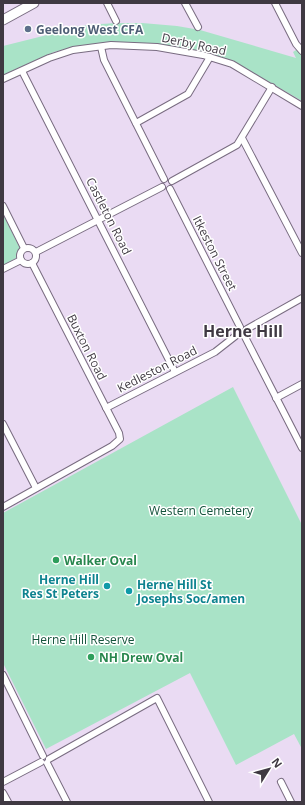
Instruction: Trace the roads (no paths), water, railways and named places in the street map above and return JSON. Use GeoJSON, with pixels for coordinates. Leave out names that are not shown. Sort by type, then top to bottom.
{"type":"FeatureCollection","features":[{"type":"Feature","properties":{"kind":"main road"},"geometry":{"type":"LineString","coordinates":[[3,20],[29,4]]}},
{"type":"Feature","properties":{"kind":"street"},"geometry":{"type":"LineString","coordinates":[[107,3],[116,22]]}},
{"type":"Feature","properties":{"kind":"street"},"geometry":{"type":"LineString","coordinates":[[185,3],[198,27]]}},
{"type":"Feature","properties":{"kind":"street"},"geometry":{"type":"LineString","coordinates":[[275,3],[296,44],[302,51]]}},
{"type":"Feature","properties":{"kind":"street","name":"Derby Road"},"geometry":{"type":"LineString","coordinates":[[3,79],[49,58],[73,50],[124,45],[157,47],[210,57],[232,64],[302,106]]}},
{"type":"Feature","properties":{"kind":"street"},"geometry":{"type":"LineString","coordinates":[[101,47],[104,60],[164,179],[162,181],[162,187]]}},
{"type":"Feature","properties":{"kind":"street"},"geometry":{"type":"LineString","coordinates":[[136,123],[188,94],[210,57]]}},
{"type":"Feature","properties":{"kind":"street","name":"Castleton Road"},"geometry":{"type":"LineString","coordinates":[[22,71],[175,372]]}},
{"type":"Feature","properties":{"kind":"street"},"geometry":{"type":"LineString","coordinates":[[172,181],[237,145],[272,88]]}},
{"type":"Feature","properties":{"kind":"street"},"geometry":{"type":"LineString","coordinates":[[242,138],[302,253]]}},
{"type":"Feature","properties":{"kind":"street"},"geometry":{"type":"LineString","coordinates":[[164,179],[170,178],[172,181]]}},
{"type":"Feature","properties":{"kind":"street"},"geometry":{"type":"LineString","coordinates":[[162,187],[166,190],[170,189],[173,185],[172,181]]}},
{"type":"Feature","properties":{"kind":"street"},"geometry":{"type":"LineString","coordinates":[[36,252],[162,187]]}},
{"type":"Feature","properties":{"kind":"street","name":"Itkeston Street"},"geometry":{"type":"LineString","coordinates":[[170,189],[240,326]]}},
{"type":"Feature","properties":{"kind":"street"},"geometry":{"type":"LineString","coordinates":[[3,206],[24,248]]}},
{"type":"Feature","properties":{"kind":"street"},"geometry":{"type":"LineString","coordinates":[[24,248],[29,247],[34,249],[36,252]]}},
{"type":"Feature","properties":{"kind":"street"},"geometry":{"type":"LineString","coordinates":[[21,260],[21,252],[24,248]]}},
{"type":"Feature","properties":{"kind":"street"},"geometry":{"type":"LineString","coordinates":[[21,260],[27,264],[32,263],[36,256],[36,252]]}},
{"type":"Feature","properties":{"kind":"street"},"geometry":{"type":"LineString","coordinates":[[3,269],[21,260]]}},
{"type":"Feature","properties":{"kind":"street","name":"Buxton Road"},"geometry":{"type":"LineString","coordinates":[[32,263],[119,433],[120,439],[112,446],[36,488]]}},
{"type":"Feature","properties":{"kind":"street"},"geometry":{"type":"LineString","coordinates":[[247,329],[302,298]]}},
{"type":"Feature","properties":{"kind":"street"},"geometry":{"type":"LineString","coordinates":[[245,337],[240,337],[237,331],[240,326],[247,329]]}},
{"type":"Feature","properties":{"kind":"street"},"geometry":{"type":"LineString","coordinates":[[245,337],[248,332],[247,329]]}},
{"type":"Feature","properties":{"kind":"street","name":"Kedleston Road"},"geometry":{"type":"LineString","coordinates":[[106,408],[215,352],[238,334]]}},
{"type":"Feature","properties":{"kind":"street"},"geometry":{"type":"LineString","coordinates":[[245,337],[302,448]]}},
{"type":"Feature","properties":{"kind":"street"},"geometry":{"type":"LineString","coordinates":[[276,398],[302,384]]}},
{"type":"Feature","properties":{"kind":"street"},"geometry":{"type":"LineString","coordinates":[[3,424],[36,488],[3,507]]}},
{"type":"Feature","properties":{"kind":"street"},"geometry":{"type":"LineString","coordinates":[[3,675],[67,802]]}},
{"type":"Feature","properties":{"kind":"street"},"geometry":{"type":"LineString","coordinates":[[3,782],[157,698],[209,802]]}},
{"type":"Feature","properties":{"kind":"street"},"geometry":{"type":"LineString","coordinates":[[281,782],[291,802]]}},
{"type":"Feature","properties":{"kind":"street"},"geometry":{"type":"LineString","coordinates":[[3,792],[8,802]]}},
{"type":"Feature","properties":{"kind":"place","name":"Geelong West CFA"},"geometry":{"type":"Point","coordinates":[28,29]}},
{"type":"Feature","properties":{"kind":"place","name":"Walker Oval"},"geometry":{"type":"Point","coordinates":[56,560]}},
{"type":"Feature","properties":{"kind":"place","name":"Herne Hill Res St Peters"},"geometry":{"type":"Point","coordinates":[107,586]}},
{"type":"Feature","properties":{"kind":"place","name":"Herne Hill St Josephs Soc/amen"},"geometry":{"type":"Point","coordinates":[129,591]}},
{"type":"Feature","properties":{"kind":"place","name":"NH Drew Oval"},"geometry":{"type":"Point","coordinates":[91,657]}},
{"type":"Feature","properties":{"kind":"district","name":"Herne Hill"},"geometry":{"type":"Point","coordinates":[243,331]}},
{"type":"Feature","properties":{"kind":"park label","name":"Western Cemetery"},"geometry":{"type":"Point","coordinates":[201,510]}},
{"type":"Feature","properties":{"kind":"park label","name":"Herne Hill Reserve"},"geometry":{"type":"Point","coordinates":[83,639]}}]}
